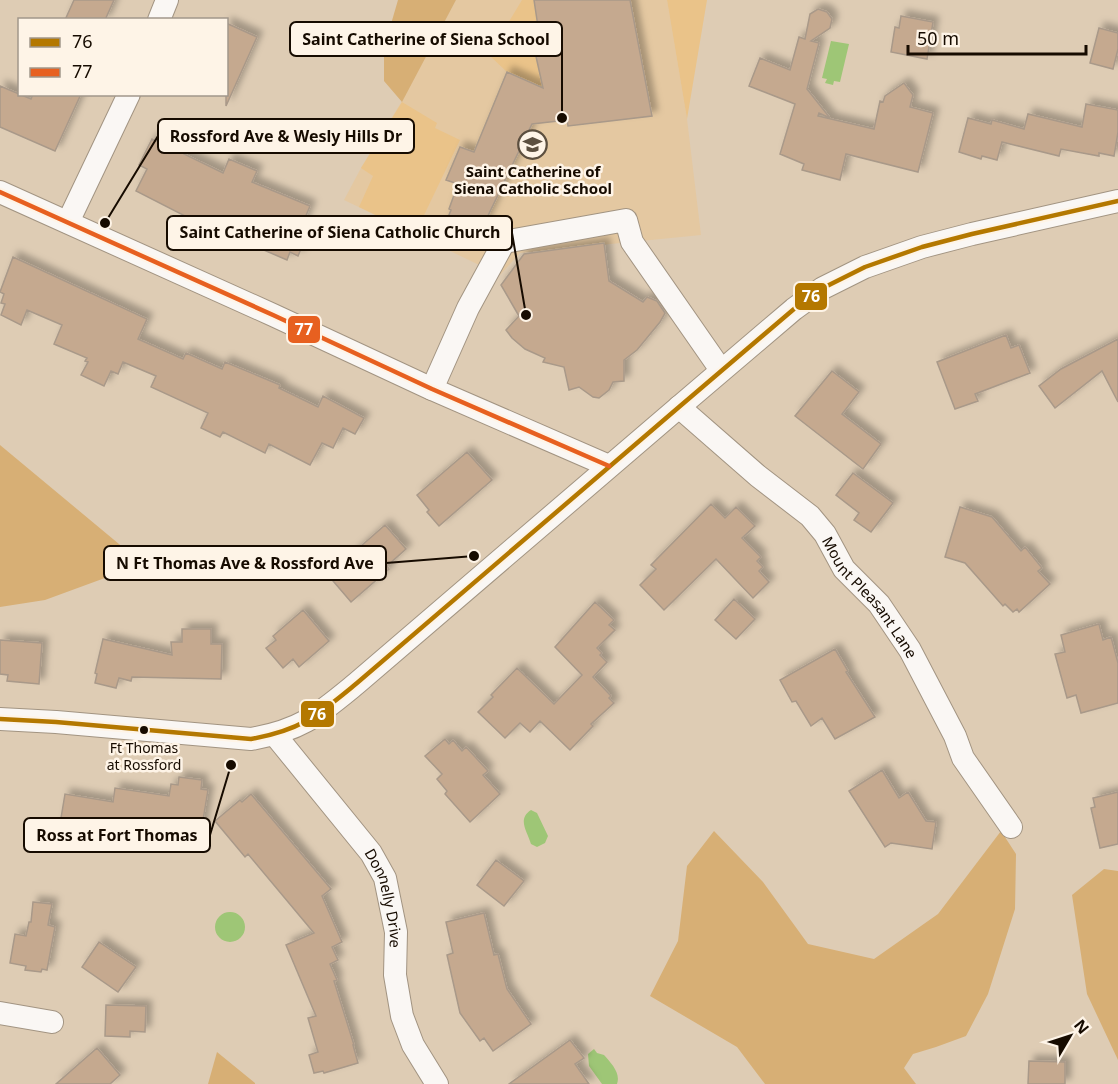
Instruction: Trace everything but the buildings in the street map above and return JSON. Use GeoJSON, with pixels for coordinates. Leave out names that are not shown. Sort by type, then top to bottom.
{"type":"FeatureCollection","features":[{"type":"Feature","properties":{"kind":"street"},"geometry":{"type":"LineString","coordinates":[[160,18],[167,0]]}},
{"type":"Feature","properties":{"kind":"street"},"geometry":{"type":"LineString","coordinates":[[68,222],[128,96]]}},
{"type":"Feature","properties":{"kind":"street"},"geometry":{"type":"LineString","coordinates":[[0,192],[432,389],[609,466]]}},
{"type":"Feature","properties":{"kind":"street"},"geometry":{"type":"LineString","coordinates":[[0,719],[251,739],[275,735],[303,724],[318,715],[678,406],[794,309],[823,288],[865,267],[922,248],[972,234],[1118,201]]}},
{"type":"Feature","properties":{"kind":"street"},"geometry":{"type":"LineString","coordinates":[[432,389],[468,308],[504,242],[626,220],[632,242],[721,370]]}},
{"type":"Feature","properties":{"kind":"street","name":"Mount Pleasant Lane"},"geometry":{"type":"LineString","coordinates":[[678,406],[758,476],[810,516],[825,534],[843,569],[879,604],[910,650],[955,736],[963,758],[1011,827]]}},
{"type":"Feature","properties":{"kind":"street","name":"Donnelly Drive"},"geometry":{"type":"LineString","coordinates":[[275,735],[370,853],[385,878],[396,932],[395,975],[402,1016],[413,1045],[437,1084]]}},
{"type":"Feature","properties":{"kind":"street"},"geometry":{"type":"LineString","coordinates":[[0,1013],[52,1022]]}},
{"type":"Feature","properties":{"kind":"shaded area"},"geometry":{"type":"Polygon","coordinates":[[[398,0],[456,0],[402,102],[384,81],[384,48],[398,0]]]}},
{"type":"Feature","properties":{"kind":"shaded area","name":"Saint Catherine of Siena Catholic School"},"geometry":{"type":"Polygon","coordinates":[[[456,0],[667,0],[687,119],[701,235],[520,253],[500,275],[344,200],[402,101],[456,0]]]}},
{"type":"Feature","properties":{"kind":"shaded area"},"geometry":{"type":"Polygon","coordinates":[[[522,0],[534,0],[540,40],[533,43],[540,73],[547,90],[507,72],[489,55],[522,0]]]}},
{"type":"Feature","properties":{"kind":"shaded area"},"geometry":{"type":"Polygon","coordinates":[[[667,0],[707,0],[687,119],[667,0]]]}},
{"type":"Feature","properties":{"kind":"shaded area"},"geometry":{"type":"Polygon","coordinates":[[[831,41],[849,44],[840,82],[834,81],[833,85],[825,83],[827,79],[822,78],[831,41]]]}},
{"type":"Feature","properties":{"kind":"shaded area"},"geometry":{"type":"Polygon","coordinates":[[[402,102],[437,123],[435,128],[460,140],[415,234],[359,207],[373,176],[361,168],[402,102]]]}},
{"type":"Feature","properties":{"kind":"shaded area"},"geometry":{"type":"Polygon","coordinates":[[[0,445],[143,564],[45,600],[0,607],[0,445]]]}},
{"type":"Feature","properties":{"kind":"shaded area"},"geometry":{"type":"Polygon","coordinates":[[[531,810],[537,813],[548,836],[545,843],[537,847],[531,844],[524,825],[525,817],[531,810]]]}},
{"type":"Feature","properties":{"kind":"shaded area"},"geometry":{"type":"Polygon","coordinates":[[[714,831],[763,882],[808,944],[874,959],[938,914],[1001,831],[1016,854],[1015,909],[988,994],[966,1036],[913,1054],[904,1068],[916,1084],[765,1084],[737,1047],[650,996],[678,941],[687,866],[714,831]]]}},
{"type":"Feature","properties":{"kind":"shaded area"},"geometry":{"type":"Polygon","coordinates":[[[1104,869],[1118,871],[1118,1060],[1087,994],[1072,895],[1104,869]]]}},
{"type":"Feature","properties":{"kind":"shaded area"},"geometry":{"type":"Polygon","coordinates":[[[230,912],[236,913],[244,921],[244,933],[236,941],[230,942],[224,941],[216,933],[215,927],[216,921],[224,913],[230,912]]]}},
{"type":"Feature","properties":{"kind":"shaded area"},"geometry":{"type":"Polygon","coordinates":[[[594,1049],[597,1053],[604,1055],[615,1068],[618,1076],[617,1084],[602,1084],[589,1066],[588,1054],[594,1049]]]}},
{"type":"Feature","properties":{"kind":"shaded area"},"geometry":{"type":"Polygon","coordinates":[[[217,1052],[255,1083],[255,1084],[208,1084],[217,1052]]]}},
{"type":"Feature","properties":{"kind":"transit line","name":"77"},"geometry":{"type":"LineString","coordinates":[[0,192],[432,389],[609,466]]}},
{"type":"Feature","properties":{"kind":"transit line","name":"76"},"geometry":{"type":"LineString","coordinates":[[0,719],[251,739],[297,726],[320,712],[357,683],[794,309],[823,288],[865,267],[922,247],[1118,201]]}},
{"type":"Feature","properties":{"kind":"place","name":"Saint Catherine of Siena School"},"geometry":{"type":"Point","coordinates":[562,118]}},
{"type":"Feature","properties":{"kind":"place","name":"Saint Catherine of Siena Catholic School"},"geometry":{"type":"Point","coordinates":[533,144]}},
{"type":"Feature","properties":{"kind":"place","name":"Rossford Ave & Wesly Hills Dr"},"geometry":{"type":"Point","coordinates":[105,223]}},
{"type":"Feature","properties":{"kind":"place","name":"Saint Catherine of Siena Catholic Church"},"geometry":{"type":"Point","coordinates":[526,315]}},
{"type":"Feature","properties":{"kind":"place","name":"N Ft Thomas Ave & Rossford Ave"},"geometry":{"type":"Point","coordinates":[474,556]}},
{"type":"Feature","properties":{"kind":"place","name":"Ft Thomas at Rossford"},"geometry":{"type":"Point","coordinates":[144,730]}},
{"type":"Feature","properties":{"kind":"place","name":"Ross at Fort Thomas"},"geometry":{"type":"Point","coordinates":[231,765]}}]}
